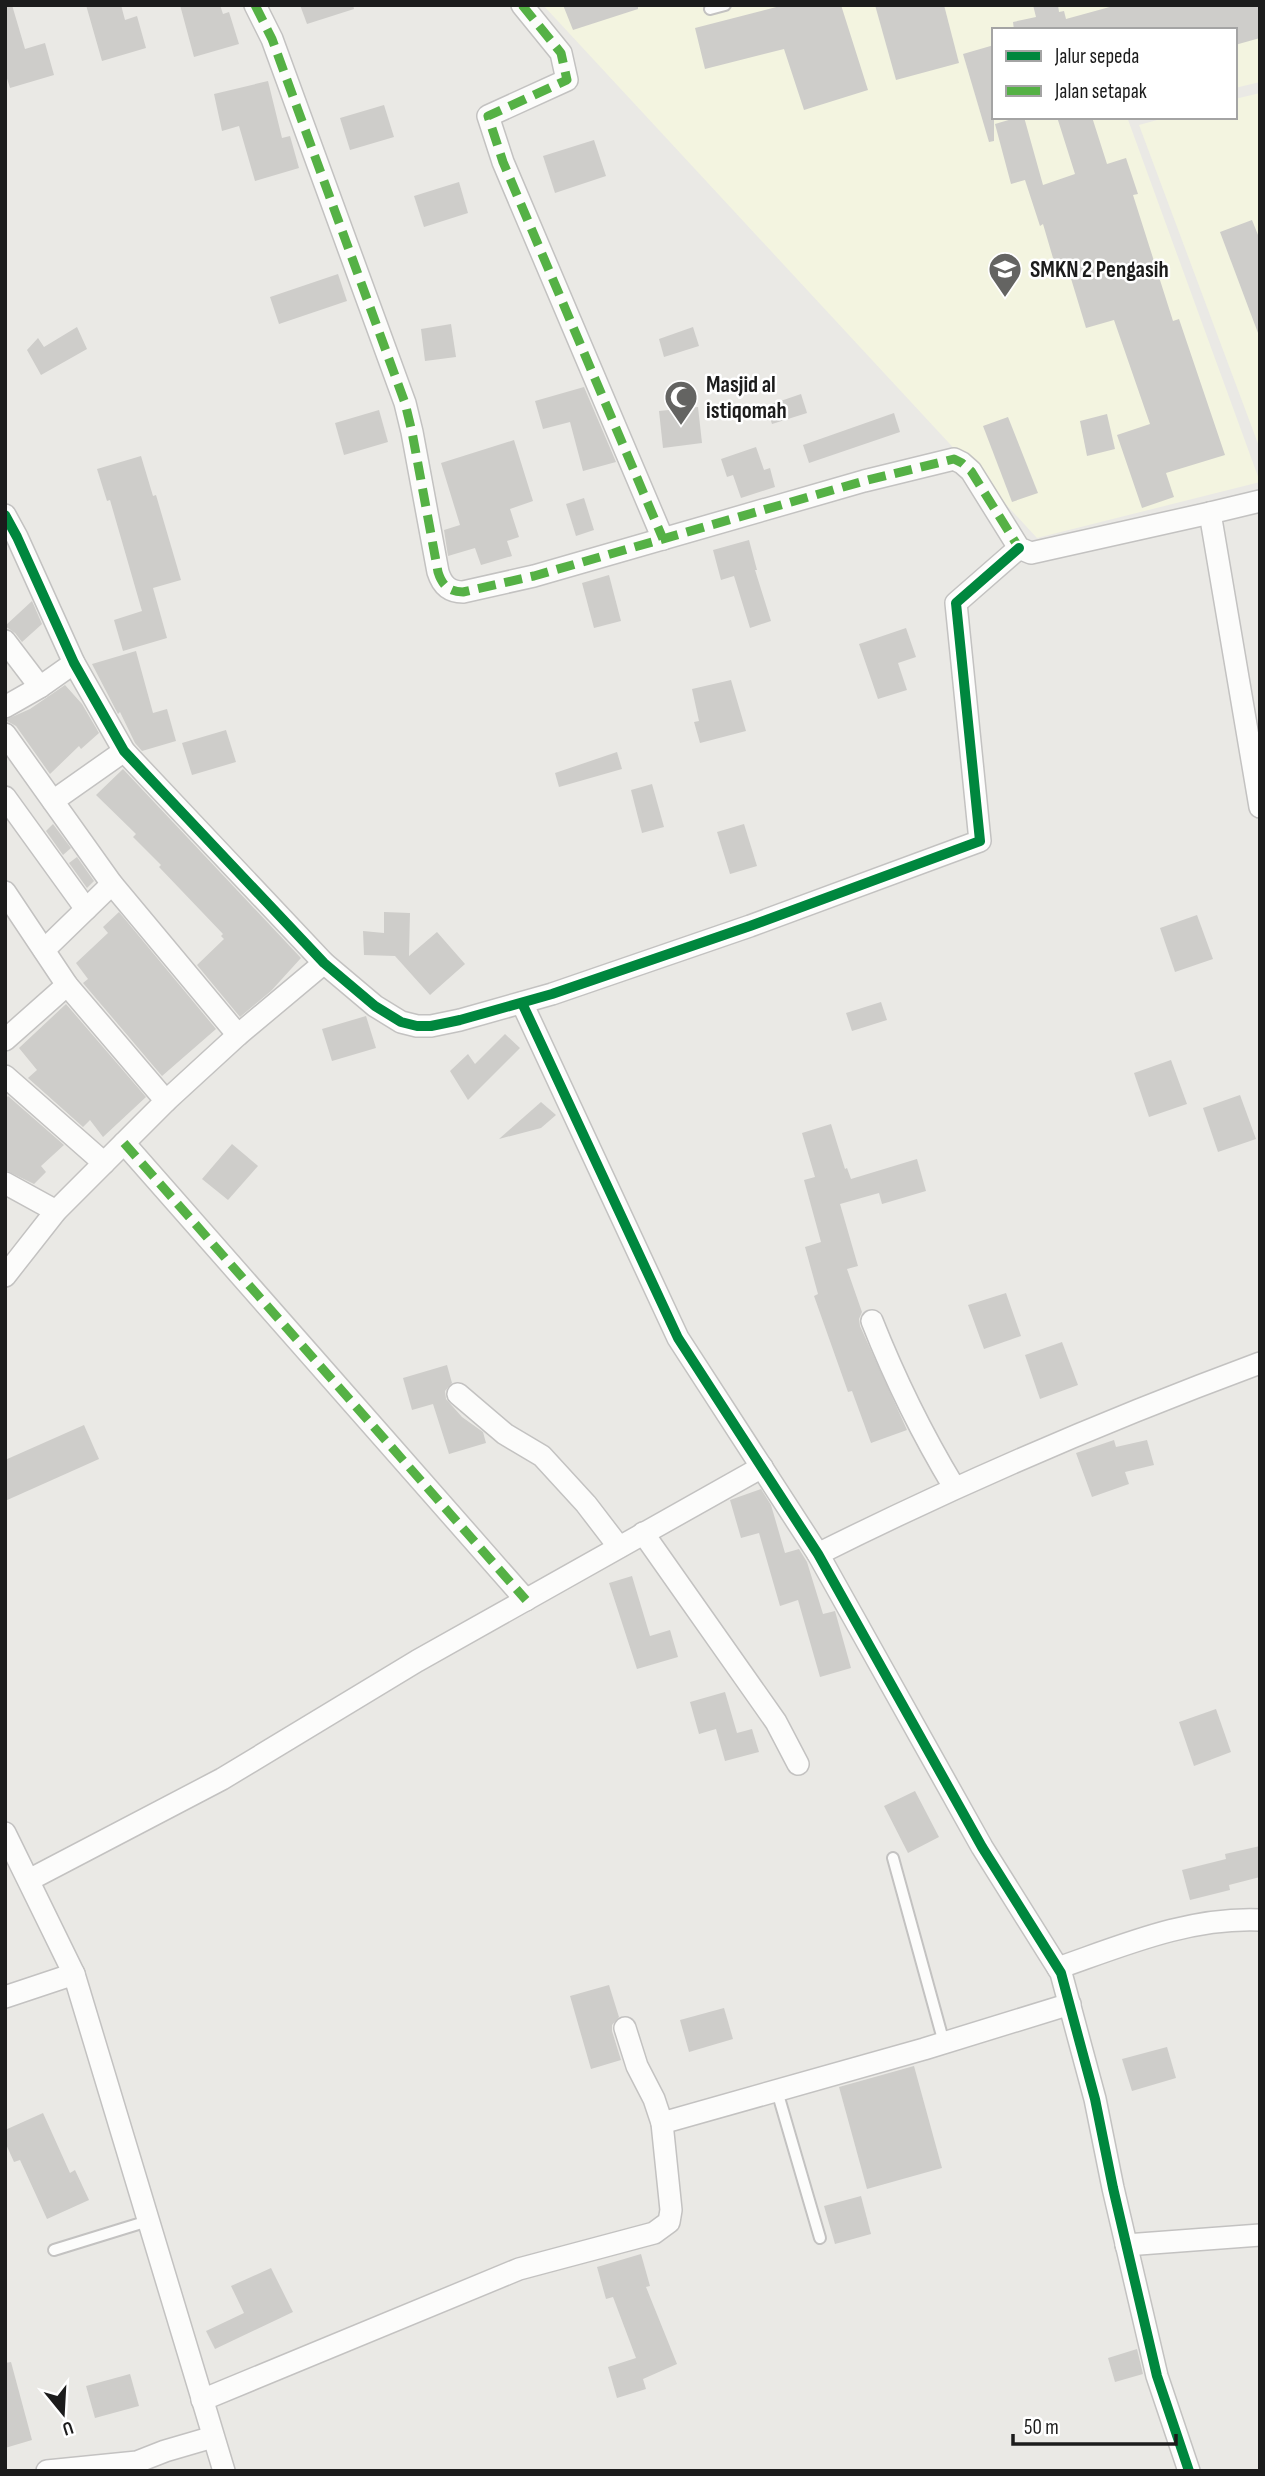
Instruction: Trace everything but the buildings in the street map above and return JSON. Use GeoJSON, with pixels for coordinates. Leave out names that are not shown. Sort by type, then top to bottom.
{"type":"FeatureCollection","features":[{"type":"Feature","properties":{"kind":"street"},"geometry":{"type":"LineString","coordinates":[[254,5],[272,39],[402,393],[412,432],[429,533],[441,581],[451,590],[463,592],[534,576],[864,481],[954,459],[971,471],[1019,548],[1031,553],[1260,501]]}},
{"type":"Feature","properties":{"kind":"street"},"geometry":{"type":"LineString","coordinates":[[522,5],[561,52],[567,80],[488,116],[503,162],[663,539]]}},
{"type":"Feature","properties":{"kind":"street"},"geometry":{"type":"LineString","coordinates":[[1210,513],[1260,807]]}},
{"type":"Feature","properties":{"kind":"street"},"geometry":{"type":"LineString","coordinates":[[5,515],[18,537],[74,663],[124,751],[324,963],[375,1006],[401,1022],[417,1026],[460,1020],[522,1003],[750,926],[979,841],[956,603],[1019,548]]}},
{"type":"Feature","properties":{"kind":"street"},"geometry":{"type":"LineString","coordinates":[[5,641],[40,687]]}},
{"type":"Feature","properties":{"kind":"street"},"geometry":{"type":"LineString","coordinates":[[5,707],[74,663]]}},
{"type":"Feature","properties":{"kind":"street"},"geometry":{"type":"LineString","coordinates":[[5,734],[112,884],[238,1035]]}},
{"type":"Feature","properties":{"kind":"street"},"geometry":{"type":"LineString","coordinates":[[53,802],[124,751]]}},
{"type":"Feature","properties":{"kind":"street"},"geometry":{"type":"LineString","coordinates":[[5,797],[86,909]]}},
{"type":"Feature","properties":{"kind":"street"},"geometry":{"type":"LineString","coordinates":[[44,950],[112,884]]}},
{"type":"Feature","properties":{"kind":"street"},"geometry":{"type":"LineString","coordinates":[[5,892],[67,985],[166,1101]]}},
{"type":"Feature","properties":{"kind":"street"},"geometry":{"type":"LineString","coordinates":[[5,1276],[56,1211],[166,1101],[238,1035],[324,963]]}},
{"type":"Feature","properties":{"kind":"street"},"geometry":{"type":"LineString","coordinates":[[5,1040],[67,985]]}},
{"type":"Feature","properties":{"kind":"street"},"geometry":{"type":"LineString","coordinates":[[522,1003],[678,1338],[818,1554],[982,1847],[1058,1968],[1095,2099],[1157,2376],[1189,2471]]}},
{"type":"Feature","properties":{"kind":"street"},"geometry":{"type":"LineString","coordinates":[[5,1076],[104,1163]]}},
{"type":"Feature","properties":{"kind":"street"},"geometry":{"type":"LineString","coordinates":[[124,1143],[526,1600]]}},
{"type":"Feature","properties":{"kind":"street"},"geometry":{"type":"LineString","coordinates":[[5,1183],[56,1211]]}},
{"type":"Feature","properties":{"kind":"street"},"geometry":{"type":"LineString","coordinates":[[872,1321],[892,1372],[923,1436],[954,1488]]}},
{"type":"Feature","properties":{"kind":"street"},"geometry":{"type":"LineString","coordinates":[[818,1554],[954,1488],[1147,1405],[1260,1363]]}},
{"type":"Feature","properties":{"kind":"street"},"geometry":{"type":"LineString","coordinates":[[458,1394],[505,1434],[542,1456],[586,1504],[619,1547]]}},
{"type":"Feature","properties":{"kind":"street"},"geometry":{"type":"LineString","coordinates":[[29,1880],[222,1779],[417,1661],[762,1466]]}},
{"type":"Feature","properties":{"kind":"street"},"geometry":{"type":"LineString","coordinates":[[643,1534],[776,1722],[798,1764]]}},
{"type":"Feature","properties":{"kind":"street"},"geometry":{"type":"LineString","coordinates":[[5,1833],[74,1975],[224,2471]]}},
{"type":"Feature","properties":{"kind":"street"},"geometry":{"type":"LineString","coordinates":[[1058,1968],[1172,1929],[1209,1922],[1260,1920]]}},
{"type":"Feature","properties":{"kind":"street"},"geometry":{"type":"LineString","coordinates":[[5,1997],[74,1975]]}},
{"type":"Feature","properties":{"kind":"street"},"geometry":{"type":"LineString","coordinates":[[662,2123],[944,2043],[1070,2004]]}},
{"type":"Feature","properties":{"kind":"street"},"geometry":{"type":"LineString","coordinates":[[202,2400],[519,2269],[654,2233],[669,2222],[671,2210],[662,2123],[654,2099],[637,2066],[625,2028]]}},
{"type":"Feature","properties":{"kind":"street"},"geometry":{"type":"LineString","coordinates":[[1126,2245],[1260,2235]]}},
{"type":"Feature","properties":{"kind":"street"},"geometry":{"type":"LineString","coordinates":[[47,2471],[137,2462],[213,2437]]}},
{"type":"Feature","properties":{"kind":"lane"},"geometry":{"type":"LineString","coordinates":[[710,9],[725,5]]}},
{"type":"Feature","properties":{"kind":"lane"},"geometry":{"type":"LineString","coordinates":[[893,1858],[944,2043]]}},
{"type":"Feature","properties":{"kind":"lane"},"geometry":{"type":"LineString","coordinates":[[777,2091],[820,2238]]}},
{"type":"Feature","properties":{"kind":"lane"},"geometry":{"type":"LineString","coordinates":[[54,2250],[148,2221]]}},
{"type":"Feature","properties":{"kind":"shaded area","name":"SMKN 2 Pengasih"},"geometry":{"type":"Polygon","coordinates":[[[543,5],[1260,5],[1260,82],[1237,88],[1237,28],[992,28],[992,119],[1128,119],[1260,482],[1037,538],[543,5]]]}},
{"type":"Feature","properties":{"kind":"shaded area"},"geometry":{"type":"Polygon","coordinates":[[[1260,93],[1260,449],[1139,125],[1161,119],[1237,119],[1237,99],[1260,93]]]}},
{"type":"Feature","properties":{"kind":"marked path"},"geometry":{"type":"LineString","coordinates":[[255,5],[272,39],[405,403],[438,572],[447,587],[463,592],[534,576],[864,481],[954,459],[971,471],[1019,548]]}},
{"type":"Feature","properties":{"kind":"marked path"},"geometry":{"type":"LineString","coordinates":[[522,5],[561,53],[567,80],[488,116],[503,162],[663,539]]}},
{"type":"Feature","properties":{"kind":"marked path"},"geometry":{"type":"LineString","coordinates":[[124,1143],[526,1600]]}},
{"type":"Feature","properties":{"kind":"cycle path"},"geometry":{"type":"LineString","coordinates":[[5,515],[74,663],[124,751],[324,963],[375,1006],[401,1022],[417,1026],[460,1020],[552,994],[750,926],[980,841],[956,603],[1019,548]]}},
{"type":"Feature","properties":{"kind":"cycle path"},"geometry":{"type":"LineString","coordinates":[[522,1003],[678,1338],[818,1554],[982,1847],[1061,1973],[1095,2099],[1157,2376],[1189,2471]]}},
{"type":"Feature","properties":{"kind":"place","name":"SMKN 2 Pengasih"},"geometry":{"type":"Point","coordinates":[1005,299]}},
{"type":"Feature","properties":{"kind":"place","name":"Masjid al istiqomah"},"geometry":{"type":"Point","coordinates":[681,427]}}]}
